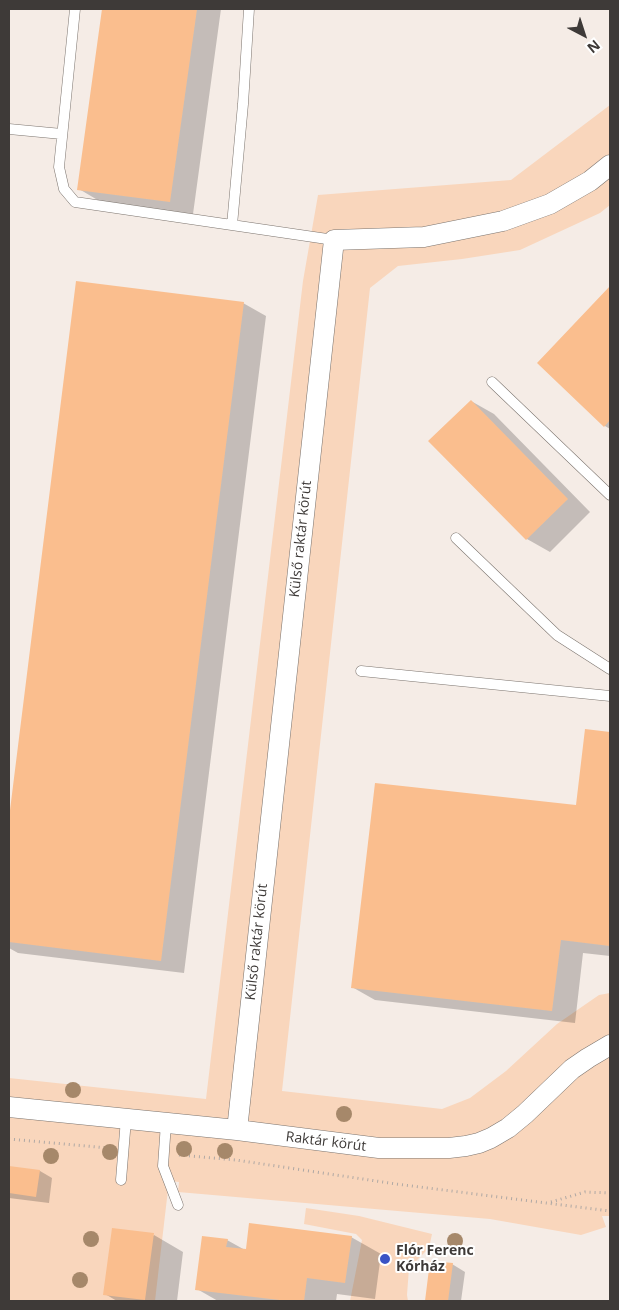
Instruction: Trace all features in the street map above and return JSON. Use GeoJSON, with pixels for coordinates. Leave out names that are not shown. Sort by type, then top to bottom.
{"type":"FeatureCollection","features":[{"type":"Feature","properties":{"kind":"street"},"geometry":{"type":"LineString","coordinates":[[334,240],[424,237],[503,221],[550,204],[590,181],[610,165]]}},
{"type":"Feature","properties":{"kind":"street","name":"Külső raktár körút"},"geometry":{"type":"LineString","coordinates":[[237,1130],[334,240]]}},
{"type":"Feature","properties":{"kind":"street","name":"Raktár körút"},"geometry":{"type":"LineString","coordinates":[[9,1107],[125,1135],[165,1139],[237,1130],[378,1148],[449,1148],[466,1146],[491,1138],[508,1128],[572,1070],[610,1045]]}},
{"type":"Feature","properties":{"kind":"lane"},"geometry":{"type":"LineString","coordinates":[[76,9],[59,168],[64,188],[75,202],[334,240]]}},
{"type":"Feature","properties":{"kind":"lane"},"geometry":{"type":"LineString","coordinates":[[232,225],[249,9]]}},
{"type":"Feature","properties":{"kind":"lane"},"geometry":{"type":"LineString","coordinates":[[9,129],[62,134]]}},
{"type":"Feature","properties":{"kind":"lane"},"geometry":{"type":"LineString","coordinates":[[492,382],[610,495]]}},
{"type":"Feature","properties":{"kind":"lane"},"geometry":{"type":"LineString","coordinates":[[456,538],[557,635],[610,669]]}},
{"type":"Feature","properties":{"kind":"lane"},"geometry":{"type":"LineString","coordinates":[[361,671],[610,696]]}},
{"type":"Feature","properties":{"kind":"lane"},"geometry":{"type":"LineString","coordinates":[[121,1180],[125,1135]]}},
{"type":"Feature","properties":{"kind":"lane"},"geometry":{"type":"LineString","coordinates":[[165,1139],[163,1166],[178,1206]]}},
{"type":"Feature","properties":{"kind":"path"},"geometry":{"type":"LineString","coordinates":[[9,1139],[125,1135]]}},
{"type":"Feature","properties":{"kind":"path"},"geometry":{"type":"LineString","coordinates":[[165,1139],[236,1160],[396,1184],[610,1211]]}},
{"type":"Feature","properties":{"kind":"path"},"geometry":{"type":"LineString","coordinates":[[548,1203],[585,1192],[610,1193]]}},
{"type":"Feature","properties":{"kind":"shaded area"},"geometry":{"type":"Polygon","coordinates":[[[610,105],[610,205],[600,213],[520,250],[398,266],[370,288],[282,1091],[442,1109],[470,1098],[506,1071],[557,1024],[599,995],[610,993],[610,1216],[602,1216],[606,1227],[581,1235],[490,1219],[178,1192],[179,1182],[169,1181],[155,1301],[9,1301],[9,1078],[206,1099],[303,281],[318,195],[511,180],[610,105]]]}},
{"type":"Feature","properties":{"kind":"shaded area"},"geometry":{"type":"Polygon","coordinates":[[[306,1208],[359,1216],[432,1234],[429,1248],[409,1268],[408,1301],[350,1301],[362,1240],[356,1234],[304,1224],[306,1208]]]}},
{"type":"Feature","properties":{"kind":"building"},"geometry":{"type":"Polygon","coordinates":[[[102,9],[197,9],[170,202],[77,190],[102,9]]]}},
{"type":"Feature","properties":{"kind":"building"},"geometry":{"type":"Polygon","coordinates":[[[76,281],[244,302],[161,961],[9,942],[9,818],[76,281]]]}},
{"type":"Feature","properties":{"kind":"building"},"geometry":{"type":"Polygon","coordinates":[[[610,286],[610,420],[604,427],[537,363],[610,286]]]}},
{"type":"Feature","properties":{"kind":"building"},"geometry":{"type":"Polygon","coordinates":[[[471,400],[568,499],[526,540],[428,441],[471,400]]]}},
{"type":"Feature","properties":{"kind":"building"},"geometry":{"type":"Polygon","coordinates":[[[585,729],[610,732],[610,946],[561,940],[552,1011],[351,988],[375,783],[576,805],[585,729]]]}},
{"type":"Feature","properties":{"kind":"building"},"geometry":{"type":"Polygon","coordinates":[[[9,1166],[40,1170],[36,1197],[9,1193],[9,1166]]]}},
{"type":"Feature","properties":{"kind":"building"},"geometry":{"type":"Polygon","coordinates":[[[249,1223],[352,1236],[345,1283],[307,1278],[304,1301],[288,1301],[195,1290],[202,1236],[228,1239],[226,1247],[246,1249],[249,1223]]]}},
{"type":"Feature","properties":{"kind":"building"},"geometry":{"type":"Polygon","coordinates":[[[112,1228],[154,1233],[145,1300],[103,1295],[112,1228]]]}},
{"type":"Feature","properties":{"kind":"building"},"geometry":{"type":"Polygon","coordinates":[[[430,1261],[453,1263],[448,1301],[425,1301],[430,1261]]]}},
{"type":"Feature","properties":{"kind":"place","name":"Flór Ferenc Kórház"},"geometry":{"type":"Point","coordinates":[385,1259]}}]}
